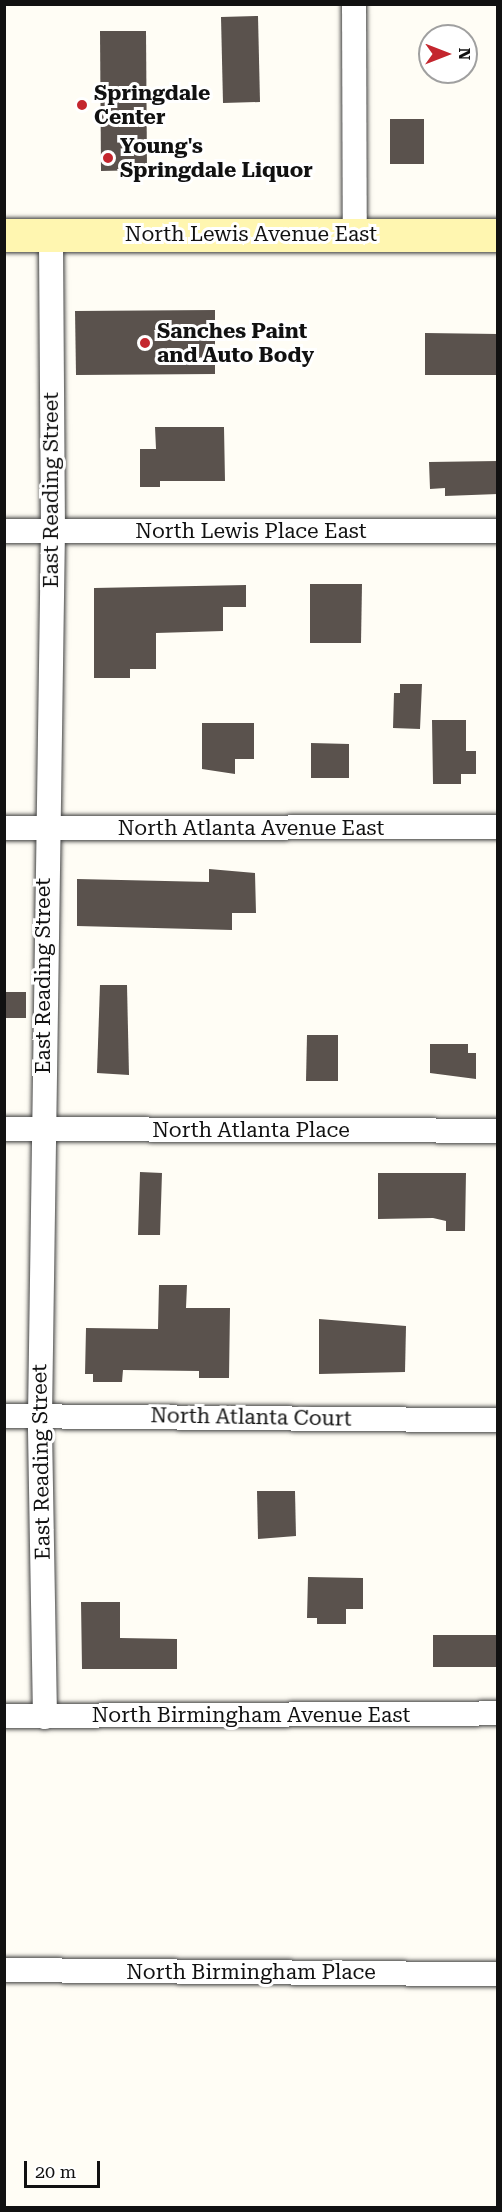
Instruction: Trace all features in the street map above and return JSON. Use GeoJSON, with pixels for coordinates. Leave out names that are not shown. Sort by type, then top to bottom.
{"type":"FeatureCollection","features":[{"type":"Feature","properties":{"kind":"main road","name":"North Lewis Avenue East"},"geometry":{"type":"LineString","coordinates":[[4,235],[498,235]]}},
{"type":"Feature","properties":{"kind":"street"},"geometry":{"type":"LineString","coordinates":[[354,4],[355,234]]}},
{"type":"Feature","properties":{"kind":"street","name":"East Reading Street"},"geometry":{"type":"LineString","coordinates":[[45,1717],[40,1416],[44,828],[53,531],[51,235]]}},
{"type":"Feature","properties":{"kind":"street","name":"North Lewis Place East"},"geometry":{"type":"LineString","coordinates":[[4,531],[498,531]]}},
{"type":"Feature","properties":{"kind":"street","name":"North Atlanta Avenue East"},"geometry":{"type":"LineString","coordinates":[[4,828],[498,827]]}},
{"type":"Feature","properties":{"kind":"street","name":"North Atlanta Place"},"geometry":{"type":"LineString","coordinates":[[4,1129],[498,1131]]}},
{"type":"Feature","properties":{"kind":"street","name":"North Atlanta Court"},"geometry":{"type":"LineString","coordinates":[[4,1416],[498,1420]]}},
{"type":"Feature","properties":{"kind":"street","name":"North Birmingham Avenue East"},"geometry":{"type":"LineString","coordinates":[[4,1716],[498,1713]]}},
{"type":"Feature","properties":{"kind":"street","name":"North Birmingham Place"},"geometry":{"type":"LineString","coordinates":[[4,1970],[498,1974]]}},
{"type":"Feature","properties":{"kind":"building"},"geometry":{"type":"Polygon","coordinates":[[[258,16],[260,102],[223,103],[221,17],[258,16]]]}},
{"type":"Feature","properties":{"kind":"building"},"geometry":{"type":"Polygon","coordinates":[[[100,31],[146,31],[147,170],[101,171],[100,31]]]}},
{"type":"Feature","properties":{"kind":"building"},"geometry":{"type":"Polygon","coordinates":[[[390,119],[424,119],[424,164],[390,164],[390,119]]]}},
{"type":"Feature","properties":{"kind":"building","name":"Sanches Paint and Auto Body"},"geometry":{"type":"Polygon","coordinates":[[[215,310],[215,374],[76,375],[75,311],[215,310]]]}},
{"type":"Feature","properties":{"kind":"building"},"geometry":{"type":"Polygon","coordinates":[[[425,333],[498,334],[498,375],[425,375],[425,333]]]}},
{"type":"Feature","properties":{"kind":"building"},"geometry":{"type":"Polygon","coordinates":[[[155,427],[224,427],[225,481],[160,481],[160,487],[140,487],[140,449],[156,449],[155,427]]]}},
{"type":"Feature","properties":{"kind":"building"},"geometry":{"type":"Polygon","coordinates":[[[498,461],[498,494],[445,496],[445,488],[430,489],[429,462],[498,461]]]}},
{"type":"Feature","properties":{"kind":"building"},"geometry":{"type":"Polygon","coordinates":[[[310,584],[362,584],[361,643],[310,643],[310,584]]]}},
{"type":"Feature","properties":{"kind":"building"},"geometry":{"type":"Polygon","coordinates":[[[246,585],[246,607],[223,607],[223,631],[156,633],[156,669],[130,669],[130,678],[94,678],[94,588],[246,585]]]}},
{"type":"Feature","properties":{"kind":"building"},"geometry":{"type":"Polygon","coordinates":[[[400,684],[422,684],[420,729],[393,728],[394,693],[400,693],[400,684]]]}},
{"type":"Feature","properties":{"kind":"building"},"geometry":{"type":"Polygon","coordinates":[[[432,720],[466,720],[466,751],[476,751],[476,774],[461,774],[461,784],[433,784],[432,720]]]}},
{"type":"Feature","properties":{"kind":"building"},"geometry":{"type":"Polygon","coordinates":[[[202,723],[254,723],[254,759],[235,759],[235,774],[202,769],[202,723]]]}},
{"type":"Feature","properties":{"kind":"building"},"geometry":{"type":"Polygon","coordinates":[[[311,743],[349,744],[349,778],[311,778],[311,743]]]}},
{"type":"Feature","properties":{"kind":"building"},"geometry":{"type":"Polygon","coordinates":[[[209,869],[255,873],[256,913],[232,913],[232,930],[77,926],[77,879],[209,882],[209,869]]]}},
{"type":"Feature","properties":{"kind":"building"},"geometry":{"type":"Polygon","coordinates":[[[100,985],[127,985],[129,1075],[97,1073],[100,985]]]}},
{"type":"Feature","properties":{"kind":"building"},"geometry":{"type":"Polygon","coordinates":[[[4,992],[26,992],[26,1018],[4,1018],[4,992]]]}},
{"type":"Feature","properties":{"kind":"building"},"geometry":{"type":"Polygon","coordinates":[[[307,1035],[338,1035],[338,1081],[306,1081],[307,1035]]]}},
{"type":"Feature","properties":{"kind":"building"},"geometry":{"type":"Polygon","coordinates":[[[430,1044],[468,1044],[468,1053],[476,1053],[476,1079],[430,1073],[430,1044]]]}},
{"type":"Feature","properties":{"kind":"building"},"geometry":{"type":"Polygon","coordinates":[[[140,1172],[162,1173],[160,1235],[138,1235],[140,1172]]]}},
{"type":"Feature","properties":{"kind":"building"},"geometry":{"type":"Polygon","coordinates":[[[378,1173],[466,1173],[465,1231],[446,1231],[446,1221],[433,1218],[378,1219],[378,1173]]]}},
{"type":"Feature","properties":{"kind":"building"},"geometry":{"type":"Polygon","coordinates":[[[159,1285],[187,1285],[186,1308],[230,1308],[229,1378],[199,1378],[199,1371],[123,1370],[122,1382],[93,1382],[93,1374],[85,1374],[86,1328],[158,1329],[159,1285]]]}},
{"type":"Feature","properties":{"kind":"building"},"geometry":{"type":"Polygon","coordinates":[[[319,1319],[406,1326],[405,1372],[319,1374],[319,1319]]]}},
{"type":"Feature","properties":{"kind":"building"},"geometry":{"type":"Polygon","coordinates":[[[257,1491],[295,1491],[296,1536],[258,1539],[257,1491]]]}},
{"type":"Feature","properties":{"kind":"building"},"geometry":{"type":"Polygon","coordinates":[[[308,1577],[363,1578],[363,1609],[346,1609],[346,1624],[317,1624],[317,1618],[307,1618],[308,1577]]]}},
{"type":"Feature","properties":{"kind":"building"},"geometry":{"type":"Polygon","coordinates":[[[81,1602],[120,1602],[120,1638],[177,1639],[177,1669],[82,1669],[81,1602]]]}},
{"type":"Feature","properties":{"kind":"building"},"geometry":{"type":"Polygon","coordinates":[[[433,1635],[498,1635],[498,1667],[433,1667],[433,1635]]]}},
{"type":"Feature","properties":{"kind":"place","name":"Springdale Center"},"geometry":{"type":"Point","coordinates":[82,105]}},
{"type":"Feature","properties":{"kind":"place","name":"Young's Springdale Liquor"},"geometry":{"type":"Point","coordinates":[108,158]}},
{"type":"Feature","properties":{"kind":"place","name":"Sanches Paint and Auto Body"},"geometry":{"type":"Point","coordinates":[145,343]}}]}
